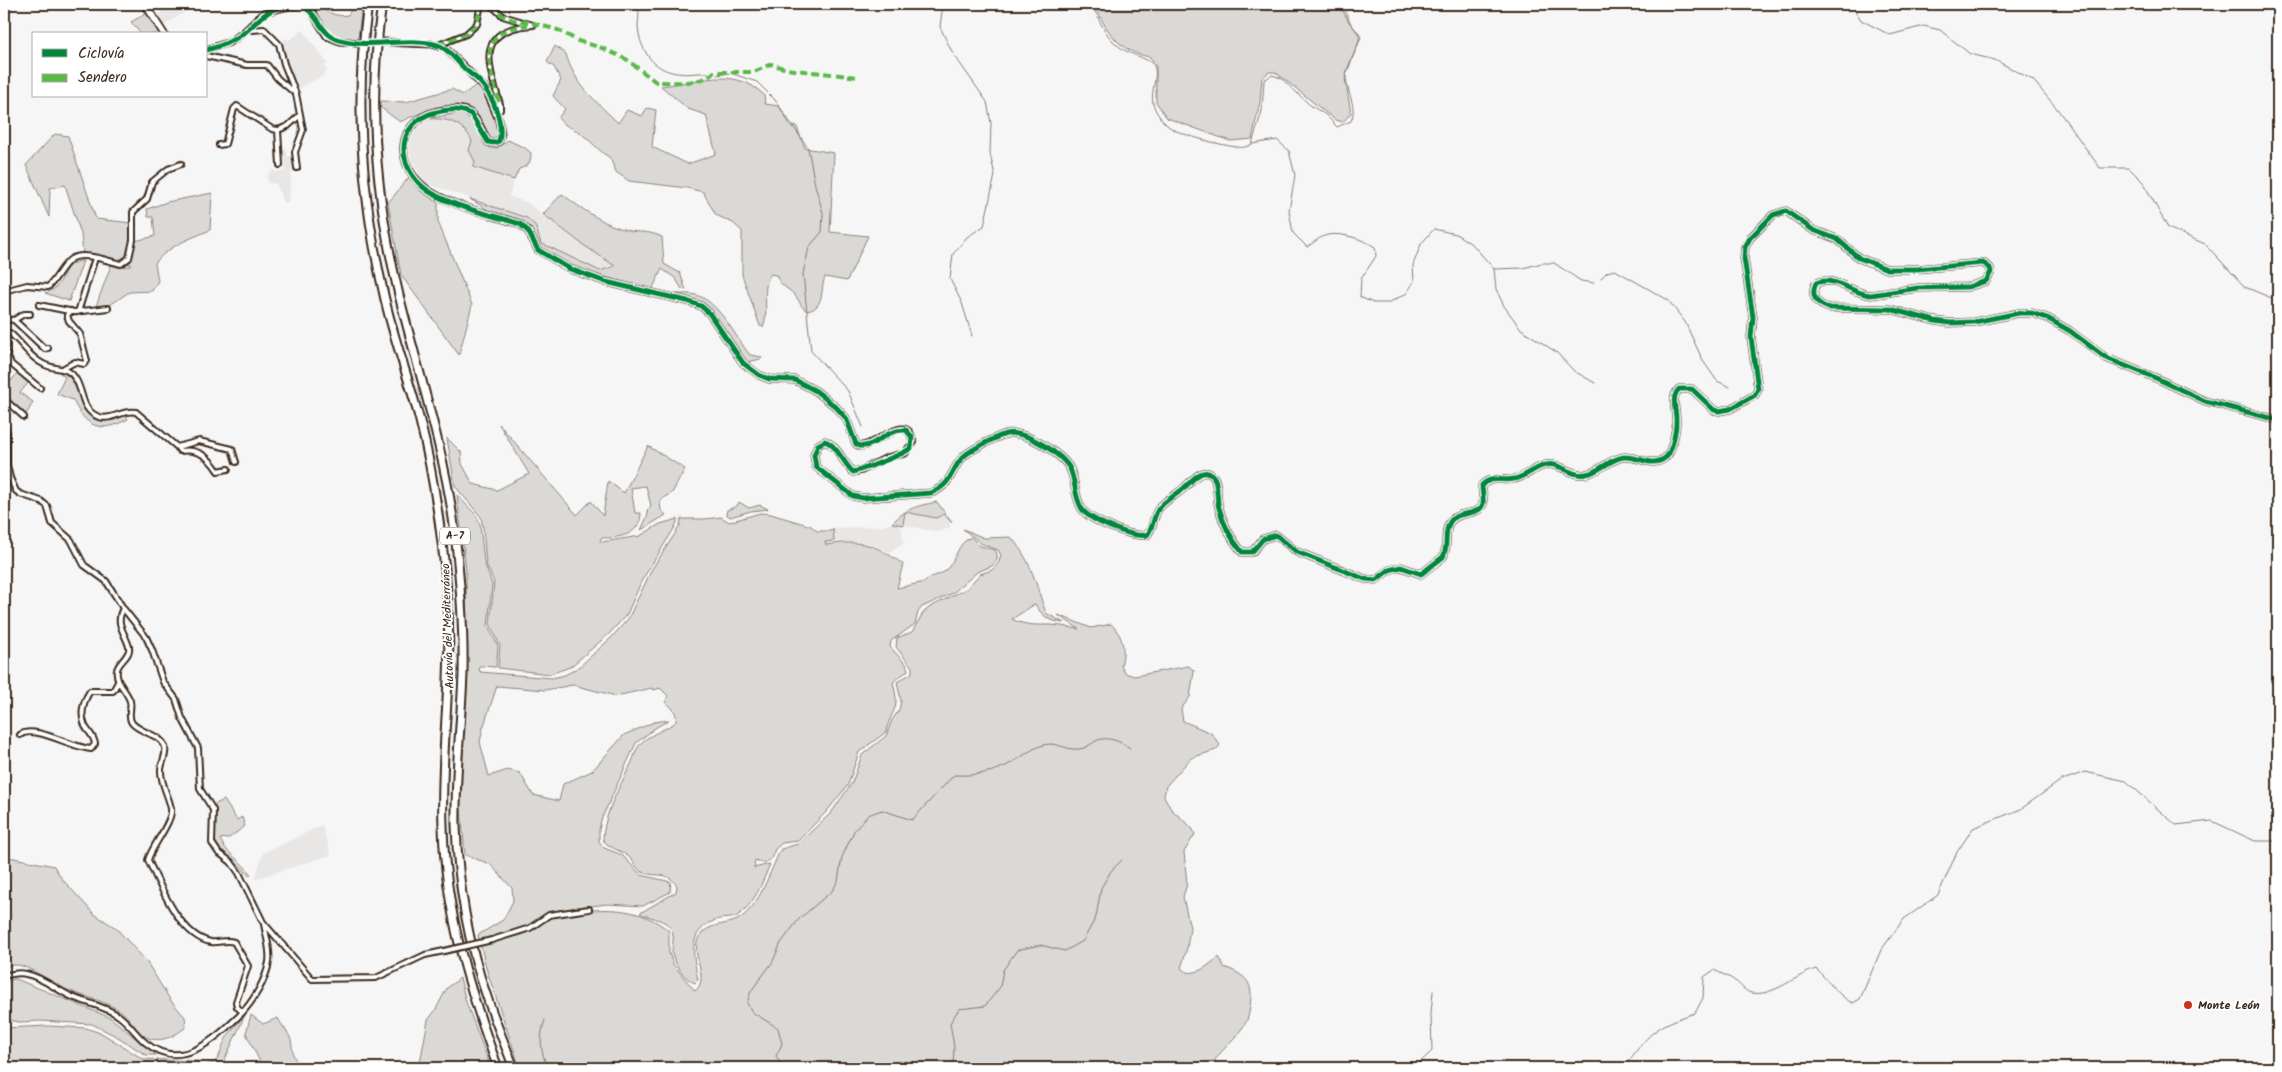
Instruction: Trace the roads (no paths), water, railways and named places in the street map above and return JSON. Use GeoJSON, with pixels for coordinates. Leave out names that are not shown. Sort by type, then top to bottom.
{"type":"FeatureCollection","features":[{"type":"Feature","properties":{"kind":"highway","name":"Autovía del Mediterráneo"},"geometry":{"type":"LineString","coordinates":[[368,4],[362,66],[361,141],[369,217],[384,296],[420,422],[431,472],[442,544],[448,667],[443,778],[443,828],[450,902],[459,950],[474,1005],[498,1068]]}},
{"type":"Feature","properties":{"kind":"highway","name":"Autovía del Mediterráneo"},"geometry":{"type":"LineString","coordinates":[[382,4],[376,66],[375,138],[382,212],[399,294],[441,450],[455,533],[463,672],[456,780],[456,829],[463,898],[486,995],[514,1068]]}},
{"type":"Feature","properties":{"kind":"main road"},"geometry":{"type":"LineString","coordinates":[[145,4],[163,32]]}},
{"type":"Feature","properties":{"kind":"main road"},"geometry":{"type":"LineString","coordinates":[[208,49],[230,42],[249,28],[265,12],[293,5],[304,6],[312,12],[327,36],[357,43]]}},
{"type":"Feature","properties":{"kind":"main road"},"geometry":{"type":"LineString","coordinates":[[383,42],[411,42],[438,45],[445,48],[479,81],[486,90],[496,112],[501,133],[499,141],[494,143],[488,142],[478,123],[471,114],[464,110],[456,109],[428,113],[418,119],[407,132],[404,146],[406,161],[414,177],[423,187],[435,195],[520,224],[528,231],[534,246],[538,250],[570,269],[606,282],[701,306],[719,325],[743,363],[764,377],[795,380],[816,391],[846,418],[856,444],[860,446],[869,445],[895,429],[906,430],[912,437],[910,448],[905,453],[853,472],[832,444],[825,441],[818,445],[814,455],[816,467],[853,496],[863,498],[931,493],[941,489],[949,481],[959,462],[970,452],[1007,433],[1017,433],[1027,436],[1064,459],[1070,468],[1078,502],[1087,515],[1135,536],[1147,535],[1151,530],[1155,515],[1160,506],[1187,486],[1192,479],[1201,473],[1207,473],[1213,476],[1216,481],[1218,507],[1236,545],[1242,552],[1252,552],[1263,539],[1276,535],[1297,552],[1365,579],[1376,580],[1389,570],[1401,567],[1421,574],[1443,557],[1450,522],[1460,514],[1476,512],[1481,508],[1484,501],[1482,484],[1487,480],[1495,478],[1513,480],[1543,466],[1553,464],[1580,475],[1593,472],[1614,459],[1626,457],[1648,462],[1660,461],[1668,454],[1674,435],[1676,422],[1674,397],[1679,389],[1692,389],[1714,410],[1720,411],[1730,409],[1754,395],[1758,389],[1758,380],[1751,337],[1753,317],[1744,258],[1745,247],[1750,238],[1773,215],[1786,211],[1813,230],[1838,239],[1859,258],[1874,265],[1901,270],[1982,263],[1990,268],[1991,272],[1986,281],[1968,287],[1918,288],[1871,295],[1864,295],[1831,281],[1821,281],[1816,283],[1813,293],[1814,298],[1821,306],[1829,308],[1890,308],[1935,321],[1950,323],[1974,322],[2019,313],[2032,313],[2047,318],[2070,331],[2106,358],[2205,401],[2278,420]]}},
{"type":"Feature","properties":{"kind":"street"},"geometry":{"type":"LineString","coordinates":[[438,45],[466,34],[477,24],[481,4]]}},
{"type":"Feature","properties":{"kind":"street"},"geometry":{"type":"LineString","coordinates":[[490,4],[502,16],[528,22],[532,25],[502,32],[491,45],[489,60],[500,104],[500,110],[496,112]]}},
{"type":"Feature","properties":{"kind":"street"},"geometry":{"type":"LineString","coordinates":[[249,28],[252,30],[264,29],[279,44],[284,64],[296,94],[303,130],[295,152],[297,168]]}},
{"type":"Feature","properties":{"kind":"street"},"geometry":{"type":"LineString","coordinates":[[208,56],[247,65],[267,65],[278,79],[296,94]]}},
{"type":"Feature","properties":{"kind":"street"},"geometry":{"type":"LineString","coordinates":[[219,145],[225,144],[234,109],[237,106],[272,129],[278,130],[288,126],[300,116]]}},
{"type":"Feature","properties":{"kind":"street"},"geometry":{"type":"LineString","coordinates":[[278,130],[280,165]]}},
{"type":"Feature","properties":{"kind":"street"},"geometry":{"type":"LineString","coordinates":[[4,291],[27,285],[48,286],[56,280],[70,260],[82,256],[121,264],[129,258],[133,240],[134,212],[147,199],[152,182],[168,169],[181,164]]}},
{"type":"Feature","properties":{"kind":"street"},"geometry":{"type":"LineString","coordinates":[[78,312],[95,258]]}},
{"type":"Feature","properties":{"kind":"street"},"geometry":{"type":"LineString","coordinates":[[38,304],[78,312],[108,308]]}},
{"type":"Feature","properties":{"kind":"street"},"geometry":{"type":"LineString","coordinates":[[64,368],[74,362],[84,364],[87,361],[80,334],[68,319],[67,315],[70,311]]}},
{"type":"Feature","properties":{"kind":"street"},"geometry":{"type":"LineString","coordinates":[[4,319],[14,320],[24,314],[30,314]]}},
{"type":"Feature","properties":{"kind":"street"},"geometry":{"type":"LineString","coordinates":[[14,320],[45,349],[48,348]]}},
{"type":"Feature","properties":{"kind":"street"},"geometry":{"type":"LineString","coordinates":[[4,333],[10,333],[34,357],[47,366],[64,368],[75,377],[88,410],[99,417],[110,418],[131,411],[136,412],[180,451],[191,449],[199,451],[218,471],[228,469]]}},
{"type":"Feature","properties":{"kind":"street"},"geometry":{"type":"LineString","coordinates":[[4,348],[10,364],[40,388]]}},
{"type":"Feature","properties":{"kind":"street"},"geometry":{"type":"LineString","coordinates":[[4,367],[10,364]]}},
{"type":"Feature","properties":{"kind":"street"},"geometry":{"type":"LineString","coordinates":[[4,399],[24,417]]}},
{"type":"Feature","properties":{"kind":"street"},"geometry":{"type":"LineString","coordinates":[[4,425],[7,432],[7,465],[16,491],[41,501],[47,506],[52,523],[71,540],[79,559],[110,585],[123,608],[146,637],[160,677],[176,699],[182,718],[198,748],[200,789],[212,810],[212,843],[218,852],[231,862],[240,873],[263,922],[312,979],[376,978],[425,955],[492,940],[530,928],[549,914],[589,909]]}},
{"type":"Feature","properties":{"kind":"street"},"geometry":{"type":"LineString","coordinates":[[177,448],[200,441],[232,449],[236,462]]}},
{"type":"Feature","properties":{"kind":"street"},"geometry":{"type":"LineString","coordinates":[[123,608],[120,613],[122,633],[129,647],[129,652],[117,668],[118,682],[131,703],[129,713],[131,722],[141,730],[161,740],[165,747],[161,770],[171,816],[150,852],[148,860],[176,914],[186,926],[211,942],[228,940],[234,942],[248,966],[236,1002],[237,1007],[243,1012]]}},
{"type":"Feature","properties":{"kind":"street"},"geometry":{"type":"LineString","coordinates":[[20,735],[24,732],[36,732],[80,748],[91,749],[95,744],[94,738],[85,726],[83,702],[90,691],[113,691],[118,682]]}},
{"type":"Feature","properties":{"kind":"street"},"geometry":{"type":"LineString","coordinates":[[4,976],[14,973],[26,974],[70,996],[110,1012],[126,1022],[156,1051],[167,1054],[194,1050],[215,1039],[243,1012],[262,980],[269,961],[263,922]]}},
{"type":"Feature","properties":{"kind":"waterway"},"geometry":{"type":"LineString","coordinates":[[636,4],[639,12],[639,35],[649,58],[661,68],[669,71],[685,74],[709,73]]}},
{"type":"Feature","properties":{"kind":"waterway"},"geometry":{"type":"LineString","coordinates":[[943,4],[940,27],[952,52],[987,102],[991,123],[990,154],[995,175],[984,226],[967,237],[953,254],[950,279],[962,303],[972,336]]}},
{"type":"Feature","properties":{"kind":"waterway"},"geometry":{"type":"LineString","coordinates":[[1092,4],[1111,39],[1124,50],[1149,61],[1154,66],[1156,74],[1152,98],[1157,114],[1165,123],[1176,131],[1193,137],[1223,145],[1241,147],[1247,147],[1252,144],[1262,111],[1264,80],[1272,75],[1281,78],[1310,105],[1326,115],[1337,127],[1351,121],[1353,109],[1346,76],[1361,37],[1351,24],[1342,4]]}},
{"type":"Feature","properties":{"kind":"waterway"},"geometry":{"type":"LineString","coordinates":[[1851,4],[1861,20],[1890,35],[1924,26],[1940,30],[1970,54],[1995,60],[2033,80],[2058,110],[2100,168],[2129,168],[2143,182],[2168,228],[2205,244],[2245,287],[2274,299]]}},
{"type":"Feature","properties":{"kind":"waterway"},"geometry":{"type":"LineString","coordinates":[[717,75],[730,73],[757,82],[775,100],[808,148],[823,213],[822,232],[809,247],[803,274],[811,351],[848,391],[863,427]]}},
{"type":"Feature","properties":{"kind":"waterway"},"geometry":{"type":"LineString","coordinates":[[1252,144],[1277,140],[1289,151],[1295,175],[1289,211],[1293,233],[1307,247],[1323,237],[1334,234],[1353,237],[1375,247],[1376,256],[1361,279],[1360,297],[1373,303],[1388,303],[1407,293],[1414,281],[1413,265],[1421,244],[1434,229],[1456,234],[1473,245],[1494,269],[1496,289],[1504,306],[1521,329],[1556,352],[1574,371],[1595,383]]}},
{"type":"Feature","properties":{"kind":"waterway"},"geometry":{"type":"LineString","coordinates":[[1494,269],[1523,268],[1542,263],[1554,263],[1581,281],[1594,283]]}},
{"type":"Feature","properties":{"kind":"waterway"},"geometry":{"type":"LineString","coordinates":[[1601,278],[1607,272],[1615,270],[1668,300],[1685,322],[1703,361],[1717,381],[1730,387]]}},
{"type":"Feature","properties":{"kind":"waterway"},"geometry":{"type":"LineString","coordinates":[[783,1068],[776,1056],[782,1044],[778,1028],[752,1012],[747,1003],[751,991],[772,963],[781,943],[799,919],[832,891],[838,881],[842,857],[854,831],[868,815],[882,810],[912,820],[954,775],[977,774],[999,769],[1035,748],[1046,745],[1051,744],[1079,749],[1098,740],[1111,739],[1130,748]]}},
{"type":"Feature","properties":{"kind":"waterway"},"geometry":{"type":"LineString","coordinates":[[1624,1068],[1639,1047],[1653,1033],[1670,1022],[1695,1013],[1703,998],[1704,977],[1714,970],[1733,979],[1749,992],[1760,993],[1776,989],[1816,969],[1848,1001],[1853,1003],[1860,999],[1881,950],[1904,919],[1938,895],[1957,852],[1973,828],[2021,809],[2060,781],[2085,772],[2126,781],[2176,825],[2212,821],[2255,841],[2278,841]]}},
{"type":"Feature","properties":{"kind":"waterway"},"geometry":{"type":"LineString","coordinates":[[950,1068],[953,1066],[954,1047],[950,1023],[959,1009],[985,1006],[1000,987],[1003,970],[1017,950],[1040,945],[1065,951],[1083,941],[1096,917],[1101,888],[1111,871],[1122,860]]}},
{"type":"Feature","properties":{"kind":"waterway"},"geometry":{"type":"LineString","coordinates":[[1405,1068],[1415,1067],[1432,1051],[1431,1014],[1433,991]]}},
{"type":"Feature","properties":{"kind":"waterway"},"geometry":{"type":"LineString","coordinates":[[545,1020],[541,1044],[548,1068]]}},
{"type":"Feature","properties":{"kind":"waterway"},"geometry":{"type":"LineString","coordinates":[[1371,1068],[1378,1065],[1393,1068]]}},
{"type":"Feature","properties":{"kind":"tunnel"},"geometry":{"type":"LineString","coordinates":[[359,43],[380,43]]}},
{"type":"Feature","properties":{"kind":"place","name":"Monte León"},"geometry":{"type":"Point","coordinates":[2188,1005]}}]}
